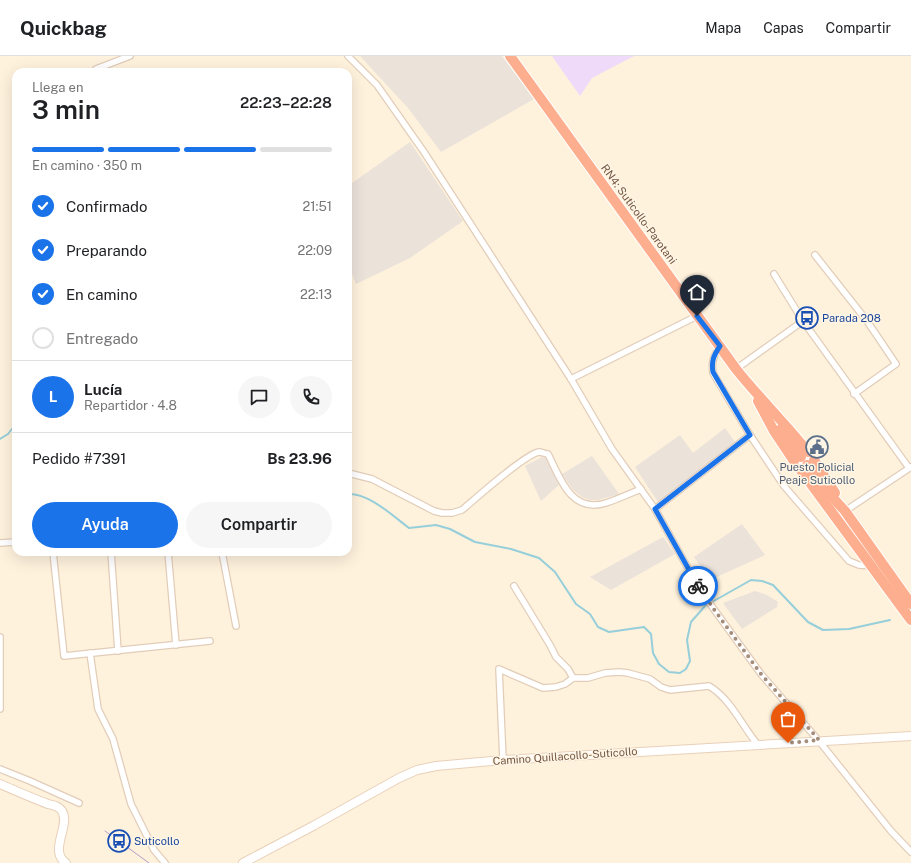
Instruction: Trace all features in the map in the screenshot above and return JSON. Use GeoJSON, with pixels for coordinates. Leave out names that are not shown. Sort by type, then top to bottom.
{"type":"FeatureCollection","features":[{"type":"Feature","properties":{"kind":"highway","name":"RN4: Suticollo-Parotani"},"geometry":{"type":"LineString","coordinates":[[510,56],[697,316],[749,386],[763,402],[804,461]]}},
{"type":"Feature","properties":{"kind":"highway","name":"RN4: Suticollo-Parotani"},"geometry":{"type":"LineString","coordinates":[[749,386],[774,431],[804,461]]}},
{"type":"Feature","properties":{"kind":"highway"},"geometry":{"type":"LineString","coordinates":[[804,461],[824,488],[844,511],[911,604]]}},
{"type":"Feature","properties":{"kind":"highway"},"geometry":{"type":"LineString","coordinates":[[804,461],[872,566],[911,620]]}},
{"type":"Feature","properties":{"kind":"main road","name":"Camino Quillacollo-Suticollo"},"geometry":{"type":"LineString","coordinates":[[243,863],[399,778],[417,770],[436,766],[503,760],[819,740],[911,736]]}},
{"type":"Feature","properties":{"kind":"main road"},"geometry":{"type":"LineString","coordinates":[[0,784],[37,800],[56,806],[62,810],[64,818],[59,849],[60,857],[66,863]]}},
{"type":"Feature","properties":{"kind":"street"},"geometry":{"type":"LineString","coordinates":[[99,68],[130,56]]}},
{"type":"Feature","properties":{"kind":"street"},"geometry":{"type":"LineString","coordinates":[[348,56],[377,85],[424,152],[571,379],[612,449],[655,509],[713,608],[761,674],[819,740],[891,831],[911,852]]}},
{"type":"Feature","properties":{"kind":"street"},"geometry":{"type":"LineString","coordinates":[[815,255],[867,321],[896,364],[854,394]]}},
{"type":"Feature","properties":{"kind":"street"},"geometry":{"type":"LineString","coordinates":[[774,274],[803,321],[854,394],[910,468],[844,511]]}},
{"type":"Feature","properties":{"kind":"street"},"geometry":{"type":"LineString","coordinates":[[571,379],[697,316]]}},
{"type":"Feature","properties":{"kind":"street"},"geometry":{"type":"LineString","coordinates":[[736,369],[803,321]]}},
{"type":"Feature","properties":{"kind":"street"},"geometry":{"type":"LineString","coordinates":[[720,346],[713,357],[711,364],[713,372],[750,435],[784,486],[849,560],[859,565],[872,566]]}},
{"type":"Feature","properties":{"kind":"street"},"geometry":{"type":"LineString","coordinates":[[655,509],[750,435]]}},
{"type":"Feature","properties":{"kind":"street"},"geometry":{"type":"LineString","coordinates":[[352,474],[372,479],[424,506],[442,513],[452,513],[462,510],[518,464],[533,454],[540,452],[548,454],[569,493],[575,499],[583,503],[592,505],[604,504],[641,489]]}},
{"type":"Feature","properties":{"kind":"street"},"geometry":{"type":"LineString","coordinates":[[0,543],[12,542]]}},
{"type":"Feature","properties":{"kind":"street"},"geometry":{"type":"LineString","coordinates":[[54,556],[64,656],[210,641]]}},
{"type":"Feature","properties":{"kind":"street"},"geometry":{"type":"LineString","coordinates":[[111,556],[118,651]]}},
{"type":"Feature","properties":{"kind":"street"},"geometry":{"type":"LineString","coordinates":[[168,556],[176,645]]}},
{"type":"Feature","properties":{"kind":"street"},"geometry":{"type":"LineString","coordinates":[[223,556],[236,626]]}},
{"type":"Feature","properties":{"kind":"street"},"geometry":{"type":"LineString","coordinates":[[514,586],[556,657],[568,669],[573,678]]}},
{"type":"Feature","properties":{"kind":"street"},"geometry":{"type":"LineString","coordinates":[[0,637],[0,709]]}},
{"type":"Feature","properties":{"kind":"street"},"geometry":{"type":"LineString","coordinates":[[90,654],[98,709],[113,739],[131,804],[154,850],[165,863]]}},
{"type":"Feature","properties":{"kind":"street"},"geometry":{"type":"LineString","coordinates":[[503,760],[499,668],[543,688],[556,687],[565,684],[573,678],[588,678],[606,673],[619,672],[650,679],[661,687],[670,690],[709,686],[729,704],[747,732],[758,745]]}},
{"type":"Feature","properties":{"kind":"street"},"geometry":{"type":"LineString","coordinates":[[0,769],[79,803]]}},
{"type":"Feature","properties":{"kind":"shaded area"},"geometry":{"type":"Polygon","coordinates":[[[360,56],[502,56],[534,99],[441,152],[408,108],[360,56]]]}},
{"type":"Feature","properties":{"kind":"shaded area"},"geometry":{"type":"Polygon","coordinates":[[[552,56],[634,56],[592,78],[580,96],[552,56]]]}},
{"type":"Feature","properties":{"kind":"shaded area"},"geometry":{"type":"Polygon","coordinates":[[[410,142],[463,221],[410,258],[356,284],[352,274],[352,183],[410,142]]]}},
{"type":"Feature","properties":{"kind":"shaded area"},"geometry":{"type":"Polygon","coordinates":[[[725,428],[735,442],[658,502],[635,467],[680,435],[693,453],[725,428]]]}},
{"type":"Feature","properties":{"kind":"shaded area"},"geometry":{"type":"Polygon","coordinates":[[[592,456],[619,494],[598,500],[590,500],[582,497],[573,490],[562,474],[592,456]]]}},
{"type":"Feature","properties":{"kind":"shaded area"},"geometry":{"type":"Polygon","coordinates":[[[542,457],[546,458],[559,485],[541,501],[525,466],[542,457]]]}},
{"type":"Feature","properties":{"kind":"shaded area"},"geometry":{"type":"Polygon","coordinates":[[[742,524],[765,555],[710,580],[694,557],[742,524]]]}},
{"type":"Feature","properties":{"kind":"shaded area"},"geometry":{"type":"Polygon","coordinates":[[[663,537],[675,554],[611,590],[590,577],[663,537]]]}},
{"type":"Feature","properties":{"kind":"shaded area"},"geometry":{"type":"Polygon","coordinates":[[[755,591],[767,595],[778,602],[777,607],[742,629],[723,603],[755,591]]]}},
{"type":"Feature","properties":{"kind":"waterway"},"geometry":{"type":"LineString","coordinates":[[0,439],[8,434],[12,429]]}},
{"type":"Feature","properties":{"kind":"waterway"},"geometry":{"type":"LineString","coordinates":[[352,494],[364,497],[372,501],[409,528],[436,525],[450,529],[475,542],[511,549],[539,558],[555,572],[576,604],[590,614],[598,627],[609,632],[644,627],[651,634],[653,653],[659,664],[669,672],[680,673],[686,669],[690,661],[687,640],[691,622],[705,606],[751,580],[762,581],[773,585],[808,622],[823,630],[849,629],[890,620]]}},
{"type":"Feature","properties":{"kind":"tram line"},"geometry":{"type":"LineString","coordinates":[[105,831],[149,863]]}},
{"type":"Feature","properties":{"kind":"way so far"},"geometry":{"type":"LineString","coordinates":[[698,586],[761,674],[819,740],[788,743]]}},
{"type":"Feature","properties":{"kind":"place","name":"Parada 208"},"geometry":{"type":"Point","coordinates":[807,318]}},
{"type":"Feature","properties":{"kind":"place","name":"Puesto Policial Peaje Suticollo"},"geometry":{"type":"Point","coordinates":[817,447]}},
{"type":"Feature","properties":{"kind":"place","name":"Suticollo"},"geometry":{"type":"Point","coordinates":[119,841]}},
{"type":"Feature","properties":{"kind":"route"},"geometry":{"type":"LineString","coordinates":[[697,316],[720,346],[713,357],[711,364],[713,372],[750,435],[655,509],[698,586]]}}]}
